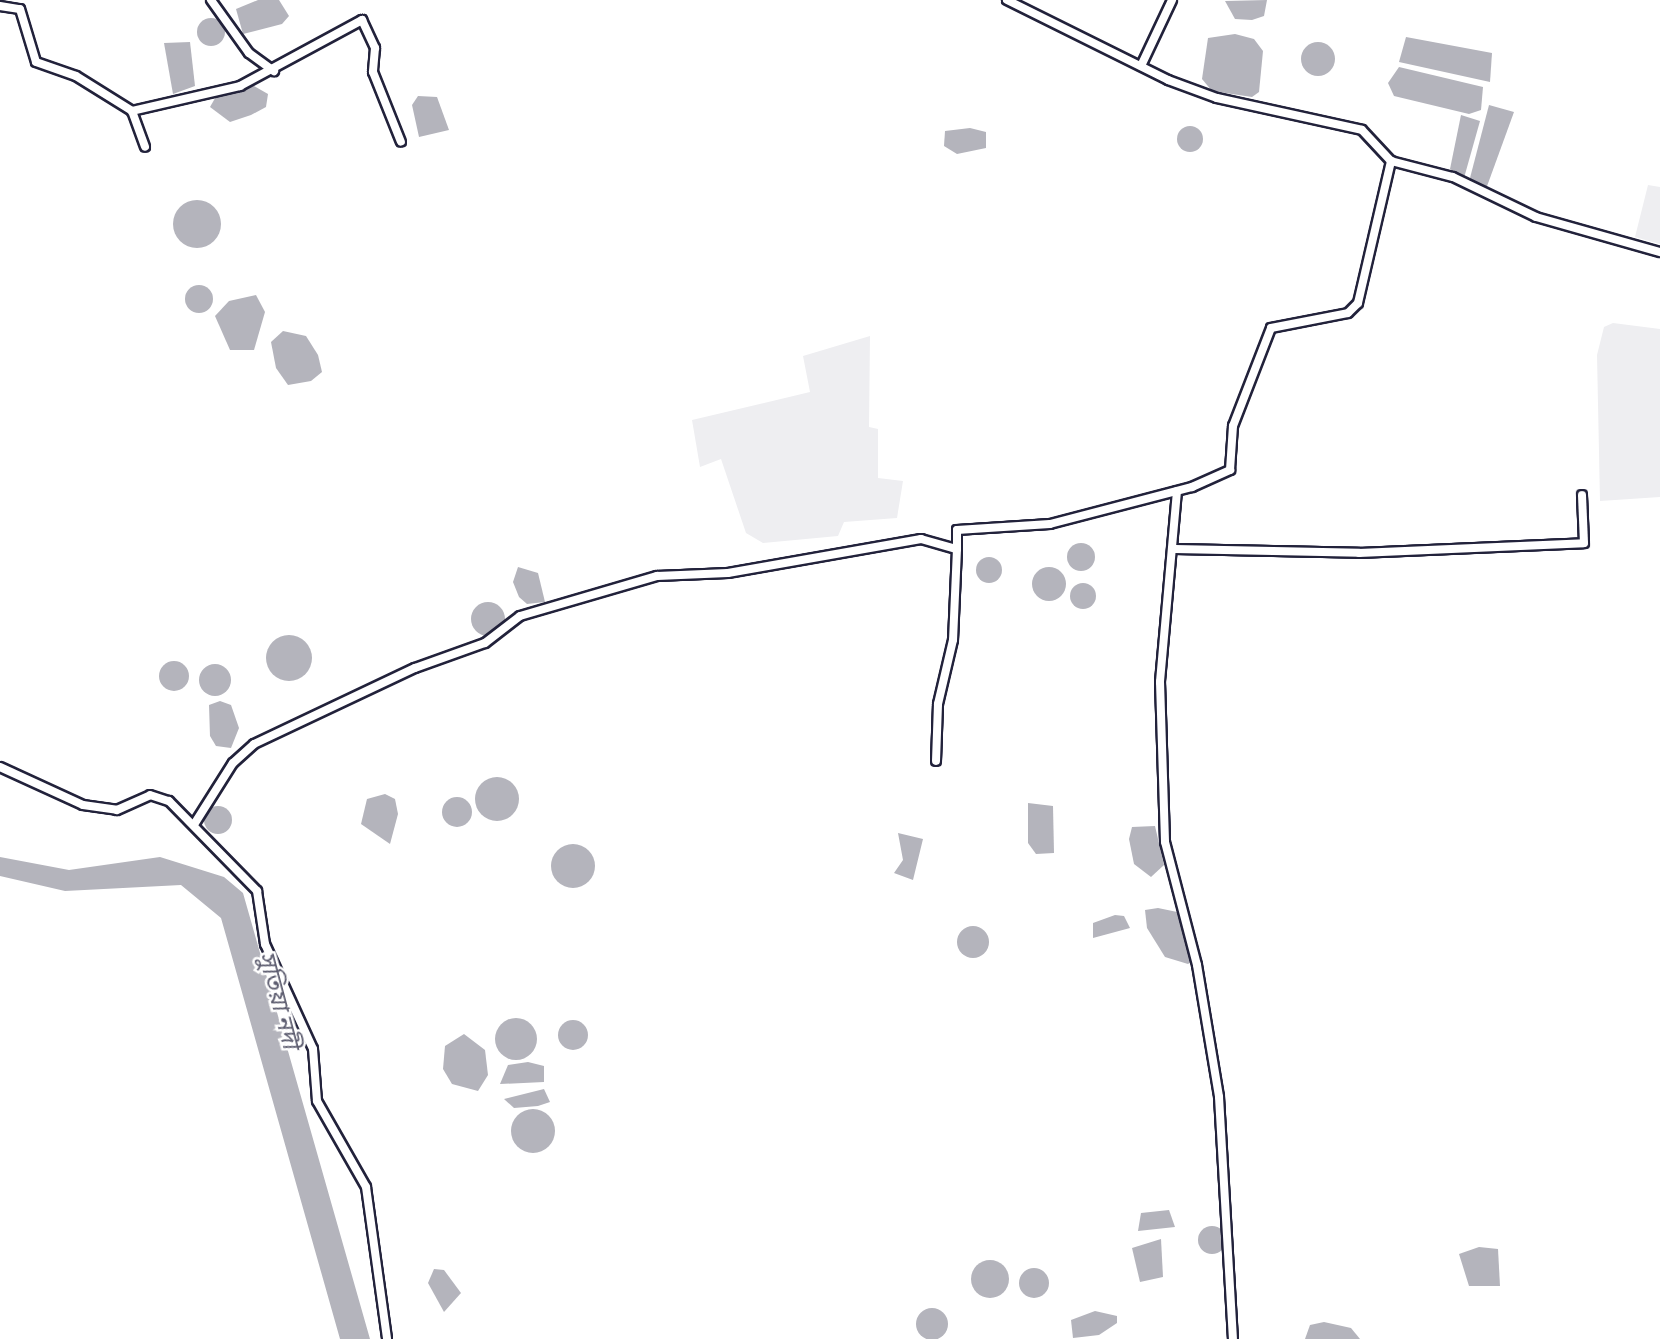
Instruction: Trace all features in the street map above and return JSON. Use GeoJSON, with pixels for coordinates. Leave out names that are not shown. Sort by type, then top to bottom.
{"type":"FeatureCollection","features":[{"type":"Feature","properties":{"kind":"street"},"geometry":{"type":"LineString","coordinates":[[211,0],[249,53],[274,71]]}},
{"type":"Feature","properties":{"kind":"street"},"geometry":{"type":"LineString","coordinates":[[1007,0],[1141,66],[1217,98],[1362,130],[1391,161],[1452,177],[1536,218],[1660,252]]}},
{"type":"Feature","properties":{"kind":"street"},"geometry":{"type":"LineString","coordinates":[[1141,66],[1172,0]]}},
{"type":"Feature","properties":{"kind":"street"},"geometry":{"type":"LineString","coordinates":[[0,6],[20,9],[36,62],[84,80],[132,111],[145,147]]}},
{"type":"Feature","properties":{"kind":"street"},"geometry":{"type":"LineString","coordinates":[[132,111],[240,86],[274,71],[362,20],[375,48],[373,72],[401,142]]}},
{"type":"Feature","properties":{"kind":"street"},"geometry":{"type":"LineString","coordinates":[[936,761],[938,704],[953,640],[957,530],[1050,524],[1177,491],[1230,470],[1233,426],[1271,328],[1348,313],[1358,303],[1391,161]]}},
{"type":"Feature","properties":{"kind":"street"},"geometry":{"type":"LineString","coordinates":[[1177,491],[1175,549],[1159,695],[1165,842],[1197,965],[1219,1097],[1233,1339]]}},
{"type":"Feature","properties":{"kind":"street"},"geometry":{"type":"LineString","coordinates":[[1175,549],[1359,553],[1584,542],[1582,495]]}},
{"type":"Feature","properties":{"kind":"street"},"geometry":{"type":"LineString","coordinates":[[194,823],[233,763],[254,744],[415,668],[485,643],[540,609],[657,576],[728,573],[906,540],[957,549]]}},
{"type":"Feature","properties":{"kind":"street"},"geometry":{"type":"LineString","coordinates":[[0,767],[83,805],[117,810],[150,795],[169,801],[194,823],[257,891],[265,944],[313,1049],[317,1101],[366,1187],[387,1339]]}},
{"type":"Feature","properties":{"kind":"shaded area"},"geometry":{"type":"Polygon","coordinates":[[[258,0],[279,0],[289,16],[282,24],[243,34],[236,9],[258,0]]]}},
{"type":"Feature","properties":{"kind":"shaded area"},"geometry":{"type":"Polygon","coordinates":[[[1267,0],[1264,16],[1252,20],[1235,19],[1225,1],[1267,0]]]}},
{"type":"Feature","properties":{"kind":"shaded area"},"geometry":{"type":"Polygon","coordinates":[[[211,18],[221,22],[225,32],[221,42],[211,46],[201,42],[197,32],[201,22],[211,18]]]}},
{"type":"Feature","properties":{"kind":"shaded area"},"geometry":{"type":"Polygon","coordinates":[[[1235,34],[1254,39],[1263,51],[1259,92],[1252,97],[1212,91],[1202,79],[1208,38],[1235,34]]]}},
{"type":"Feature","properties":{"kind":"shaded area"},"geometry":{"type":"Polygon","coordinates":[[[1406,37],[1492,53],[1490,82],[1399,62],[1406,37]]]}},
{"type":"Feature","properties":{"kind":"shaded area"},"geometry":{"type":"Polygon","coordinates":[[[190,42],[195,86],[173,94],[164,43],[190,42]]]}},
{"type":"Feature","properties":{"kind":"shaded area"},"geometry":{"type":"Polygon","coordinates":[[[1318,42],[1330,47],[1335,59],[1330,71],[1318,76],[1306,71],[1301,59],[1306,47],[1318,42]]]}},
{"type":"Feature","properties":{"kind":"shaded area"},"geometry":{"type":"Polygon","coordinates":[[[1399,67],[1483,87],[1481,110],[1469,114],[1394,96],[1388,83],[1399,67]]]}},
{"type":"Feature","properties":{"kind":"shaded area"},"geometry":{"type":"Polygon","coordinates":[[[254,86],[268,94],[266,107],[251,115],[230,122],[210,107],[218,93],[254,86]]]}},
{"type":"Feature","properties":{"kind":"shaded area"},"geometry":{"type":"Polygon","coordinates":[[[418,96],[437,97],[449,130],[419,137],[412,105],[418,96]]]}},
{"type":"Feature","properties":{"kind":"shaded area"},"geometry":{"type":"Polygon","coordinates":[[[1489,105],[1514,112],[1486,189],[1470,178],[1489,105]]]}},
{"type":"Feature","properties":{"kind":"shaded area"},"geometry":{"type":"Polygon","coordinates":[[[1461,115],[1480,121],[1464,178],[1450,169],[1461,115]]]}},
{"type":"Feature","properties":{"kind":"shaded area"},"geometry":{"type":"Polygon","coordinates":[[[1190,126],[1199,130],[1203,139],[1199,148],[1190,152],[1181,148],[1177,139],[1181,130],[1190,126]]]}},
{"type":"Feature","properties":{"kind":"shaded area"},"geometry":{"type":"Polygon","coordinates":[[[970,128],[986,132],[986,148],[957,154],[944,146],[945,131],[970,128]]]}},
{"type":"Feature","properties":{"kind":"shaded area"},"geometry":{"type":"Polygon","coordinates":[[[1648,185],[1660,187],[1660,244],[1635,237],[1648,185]]]}},
{"type":"Feature","properties":{"kind":"shaded area"},"geometry":{"type":"Polygon","coordinates":[[[197,200],[214,207],[221,224],[214,241],[197,248],[180,241],[173,224],[180,207],[197,200]]]}},
{"type":"Feature","properties":{"kind":"shaded area"},"geometry":{"type":"Polygon","coordinates":[[[199,285],[209,289],[213,299],[209,309],[199,313],[189,309],[185,299],[189,289],[199,285]]]}},
{"type":"Feature","properties":{"kind":"shaded area"},"geometry":{"type":"Polygon","coordinates":[[[256,295],[265,312],[254,350],[230,350],[215,316],[229,301],[256,295]]]}},
{"type":"Feature","properties":{"kind":"shaded area"},"geometry":{"type":"Polygon","coordinates":[[[1613,323],[1660,329],[1660,497],[1600,501],[1597,355],[1604,327],[1613,323]]]}},
{"type":"Feature","properties":{"kind":"shaded area"},"geometry":{"type":"Polygon","coordinates":[[[283,331],[306,336],[318,355],[322,372],[311,381],[288,385],[276,368],[271,342],[283,331]]]}},
{"type":"Feature","properties":{"kind":"shaded area"},"geometry":{"type":"Polygon","coordinates":[[[870,336],[869,427],[878,429],[878,478],[903,481],[897,518],[844,522],[838,536],[763,543],[746,533],[721,459],[700,467],[692,420],[810,392],[803,356],[870,336]]]}},
{"type":"Feature","properties":{"kind":"shaded area"},"geometry":{"type":"Polygon","coordinates":[[[1081,543],[1091,547],[1095,557],[1091,567],[1081,571],[1071,567],[1067,557],[1071,547],[1081,543]]]}},
{"type":"Feature","properties":{"kind":"shaded area"},"geometry":{"type":"Polygon","coordinates":[[[989,557],[998,561],[1002,570],[998,579],[989,583],[980,579],[976,570],[980,561],[989,557]]]}},
{"type":"Feature","properties":{"kind":"shaded area"},"geometry":{"type":"Polygon","coordinates":[[[518,567],[538,573],[545,602],[527,604],[519,597],[513,582],[518,567]]]}},
{"type":"Feature","properties":{"kind":"shaded area"},"geometry":{"type":"Polygon","coordinates":[[[1049,567],[1061,572],[1066,584],[1061,596],[1049,601],[1037,596],[1032,584],[1037,572],[1049,567]]]}},
{"type":"Feature","properties":{"kind":"shaded area"},"geometry":{"type":"Polygon","coordinates":[[[1083,583],[1092,587],[1096,596],[1092,605],[1083,609],[1074,605],[1070,596],[1074,587],[1083,583]]]}},
{"type":"Feature","properties":{"kind":"shaded area"},"geometry":{"type":"Polygon","coordinates":[[[488,602],[500,607],[505,619],[500,631],[488,636],[476,631],[471,619],[476,607],[488,602]]]}},
{"type":"Feature","properties":{"kind":"shaded area"},"geometry":{"type":"Polygon","coordinates":[[[289,635],[305,642],[312,658],[305,674],[289,681],[273,674],[266,658],[273,642],[289,635]]]}},
{"type":"Feature","properties":{"kind":"shaded area"},"geometry":{"type":"Polygon","coordinates":[[[174,661],[185,665],[189,676],[185,687],[174,691],[163,687],[159,676],[163,665],[174,661]]]}},
{"type":"Feature","properties":{"kind":"shaded area"},"geometry":{"type":"Polygon","coordinates":[[[215,664],[226,669],[231,680],[226,691],[215,696],[204,691],[199,680],[204,669],[215,664]]]}},
{"type":"Feature","properties":{"kind":"shaded area"},"geometry":{"type":"Polygon","coordinates":[[[220,701],[231,705],[239,728],[231,748],[216,746],[210,736],[209,705],[220,701]]]}},
{"type":"Feature","properties":{"kind":"shaded area"},"geometry":{"type":"Polygon","coordinates":[[[497,777],[512,784],[519,799],[512,814],[497,821],[482,814],[475,799],[482,784],[497,777]]]}},
{"type":"Feature","properties":{"kind":"shaded area"},"geometry":{"type":"Polygon","coordinates":[[[385,794],[395,799],[398,814],[390,844],[361,824],[367,799],[385,794]]]}},
{"type":"Feature","properties":{"kind":"shaded area"},"geometry":{"type":"Polygon","coordinates":[[[457,797],[468,801],[472,812],[468,823],[457,827],[446,823],[442,812],[446,801],[457,797]]]}},
{"type":"Feature","properties":{"kind":"shaded area"},"geometry":{"type":"Polygon","coordinates":[[[1028,803],[1053,806],[1054,853],[1036,854],[1028,843],[1028,803]]]}},
{"type":"Feature","properties":{"kind":"shaded area"},"geometry":{"type":"Polygon","coordinates":[[[218,806],[228,810],[232,820],[228,830],[218,834],[208,830],[204,820],[208,810],[218,806]]]}},
{"type":"Feature","properties":{"kind":"shaded area"},"geometry":{"type":"Polygon","coordinates":[[[1155,826],[1164,865],[1151,877],[1134,864],[1129,839],[1132,827],[1155,826]]]}},
{"type":"Feature","properties":{"kind":"shaded area"},"geometry":{"type":"Polygon","coordinates":[[[898,833],[923,839],[913,880],[894,873],[903,860],[898,833]]]}},
{"type":"Feature","properties":{"kind":"shaded area"},"geometry":{"type":"Polygon","coordinates":[[[573,844],[588,851],[595,866],[588,881],[573,888],[558,881],[551,866],[558,851],[573,844]]]}},
{"type":"Feature","properties":{"kind":"shaded area"},"geometry":{"type":"Polygon","coordinates":[[[0,857],[69,870],[160,857],[224,877],[243,893],[370,1339],[340,1339],[221,918],[181,885],[65,891],[0,876],[0,857]]]}},
{"type":"Feature","properties":{"kind":"shaded area"},"geometry":{"type":"Polygon","coordinates":[[[1158,908],[1182,913],[1193,961],[1188,964],[1165,957],[1147,928],[1145,910],[1158,908]]]}},
{"type":"Feature","properties":{"kind":"shaded area"},"geometry":{"type":"Polygon","coordinates":[[[1115,915],[1124,916],[1130,928],[1093,938],[1093,923],[1115,915]]]}},
{"type":"Feature","properties":{"kind":"shaded area"},"geometry":{"type":"Polygon","coordinates":[[[973,926],[984,931],[989,942],[984,953],[973,958],[962,953],[957,942],[962,931],[973,926]]]}},
{"type":"Feature","properties":{"kind":"shaded area"},"geometry":{"type":"Polygon","coordinates":[[[516,1018],[531,1024],[537,1039],[531,1054],[516,1060],[501,1054],[495,1039],[501,1024],[516,1018]]]}},
{"type":"Feature","properties":{"kind":"shaded area"},"geometry":{"type":"Polygon","coordinates":[[[573,1020],[579,1021],[587,1029],[587,1041],[579,1049],[573,1050],[567,1049],[559,1041],[558,1035],[559,1029],[567,1021],[573,1020]]]}},
{"type":"Feature","properties":{"kind":"shaded area"},"geometry":{"type":"Polygon","coordinates":[[[464,1034],[485,1050],[488,1075],[478,1091],[452,1084],[443,1069],[445,1046],[464,1034]]]}},
{"type":"Feature","properties":{"kind":"shaded area"},"geometry":{"type":"Polygon","coordinates":[[[528,1062],[544,1066],[544,1082],[500,1084],[508,1065],[528,1062]]]}},
{"type":"Feature","properties":{"kind":"shaded area"},"geometry":{"type":"Polygon","coordinates":[[[544,1089],[550,1102],[538,1106],[514,1108],[504,1099],[544,1089]]]}},
{"type":"Feature","properties":{"kind":"shaded area"},"geometry":{"type":"Polygon","coordinates":[[[533,1109],[542,1110],[549,1115],[554,1122],[554,1140],[549,1147],[542,1152],[533,1153],[524,1152],[517,1147],[512,1140],[511,1131],[512,1122],[517,1115],[524,1110],[533,1109]]]}},
{"type":"Feature","properties":{"kind":"shaded area"},"geometry":{"type":"Polygon","coordinates":[[[1169,1210],[1175,1227],[1138,1231],[1141,1213],[1169,1210]]]}},
{"type":"Feature","properties":{"kind":"shaded area"},"geometry":{"type":"Polygon","coordinates":[[[1212,1226],[1222,1230],[1226,1240],[1222,1250],[1212,1254],[1202,1250],[1198,1240],[1202,1230],[1212,1226]]]}},
{"type":"Feature","properties":{"kind":"shaded area"},"geometry":{"type":"Polygon","coordinates":[[[1161,1239],[1163,1277],[1140,1282],[1132,1248],[1161,1239]]]}},
{"type":"Feature","properties":{"kind":"shaded area"},"geometry":{"type":"Polygon","coordinates":[[[1479,1247],[1498,1249],[1500,1286],[1469,1286],[1459,1254],[1479,1247]]]}},
{"type":"Feature","properties":{"kind":"shaded area"},"geometry":{"type":"Polygon","coordinates":[[[990,1260],[1003,1266],[1009,1279],[1003,1292],[990,1298],[977,1292],[971,1279],[977,1266],[990,1260]]]}},
{"type":"Feature","properties":{"kind":"shaded area"},"geometry":{"type":"Polygon","coordinates":[[[1034,1268],[1040,1269],[1048,1277],[1048,1289],[1040,1297],[1034,1298],[1028,1297],[1020,1289],[1019,1283],[1020,1277],[1028,1269],[1034,1268]]]}},
{"type":"Feature","properties":{"kind":"shaded area"},"geometry":{"type":"Polygon","coordinates":[[[434,1269],[444,1270],[461,1293],[444,1312],[428,1283],[434,1269]]]}},
{"type":"Feature","properties":{"kind":"shaded area"},"geometry":{"type":"Polygon","coordinates":[[[932,1308],[943,1313],[948,1324],[943,1335],[932,1340],[921,1335],[916,1324],[921,1313],[932,1308]]]}},
{"type":"Feature","properties":{"kind":"shaded area"},"geometry":{"type":"Polygon","coordinates":[[[1095,1311],[1117,1316],[1117,1323],[1099,1335],[1073,1338],[1071,1320],[1095,1311]]]}},
{"type":"Feature","properties":{"kind":"shaded area"},"geometry":{"type":"Polygon","coordinates":[[[1324,1322],[1351,1328],[1360,1339],[1305,1339],[1310,1325],[1324,1322]]]}},
{"type":"Feature","properties":{"kind":"water label","name":"সুতিয়া নদী"},"geometry":{"type":"Point","coordinates":[279,1000]}}]}
